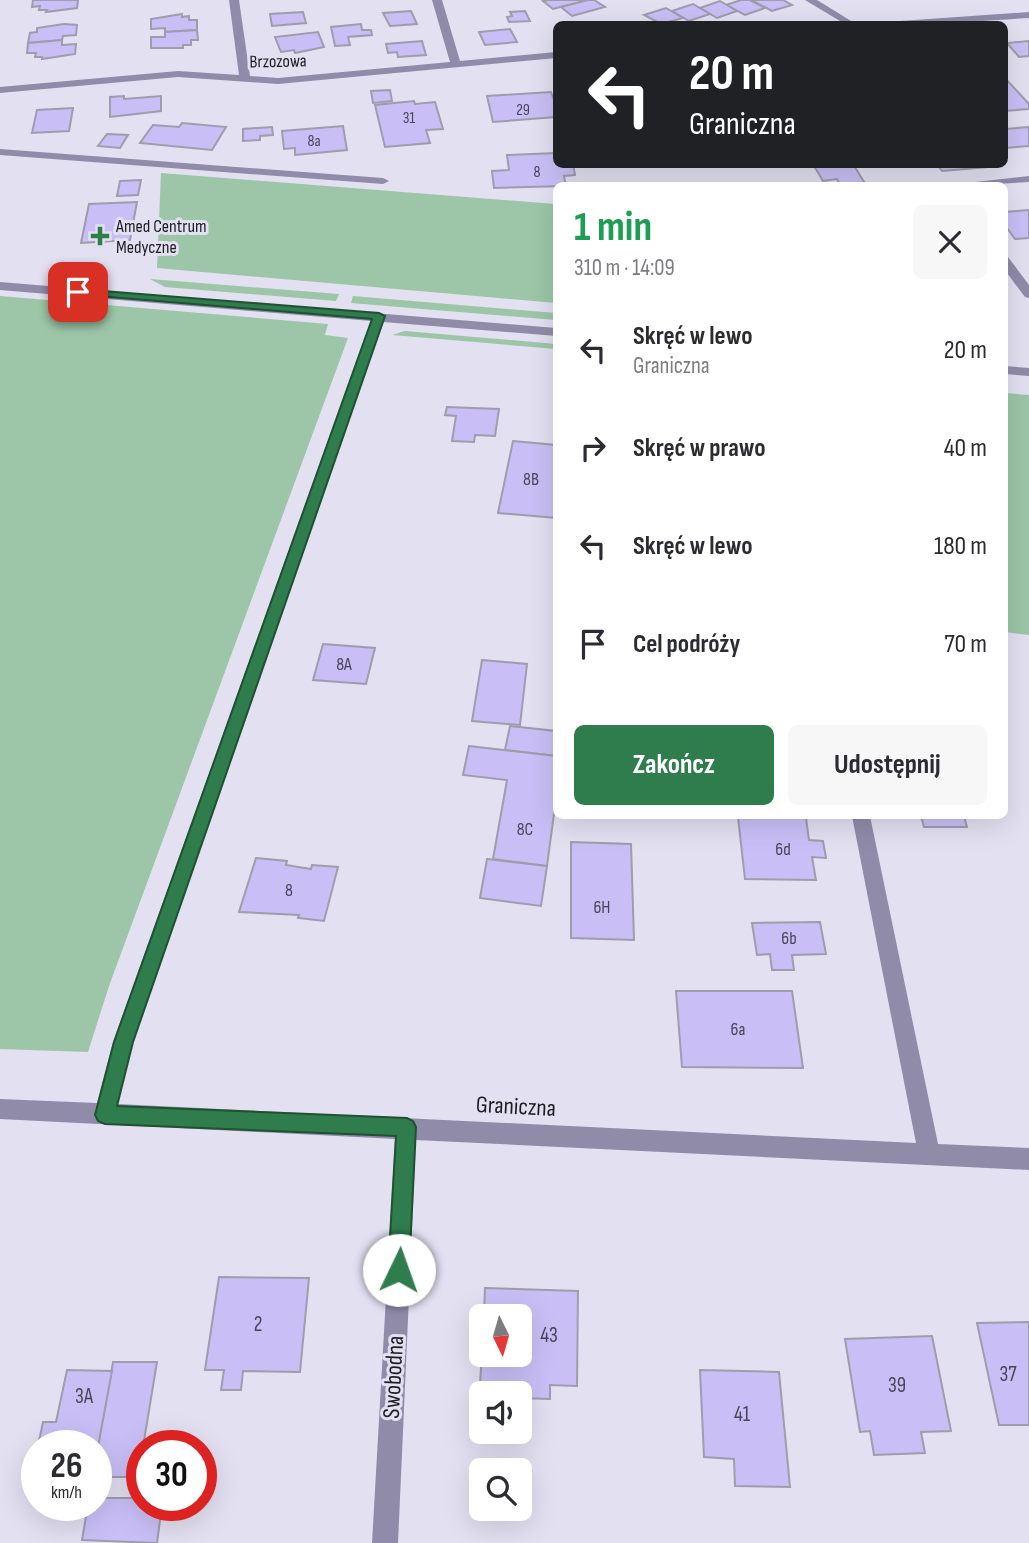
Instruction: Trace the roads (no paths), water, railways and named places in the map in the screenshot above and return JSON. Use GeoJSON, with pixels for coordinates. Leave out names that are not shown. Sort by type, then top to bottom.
{"type":"FeatureCollection","features":[{"type":"Feature","properties":{"kind":"street"},"geometry":{"type":"LineString","coordinates":[[234,0],[245,80]]}},
{"type":"Feature","properties":{"kind":"street"},"geometry":{"type":"LineString","coordinates":[[437,0],[456,64]]}},
{"type":"Feature","properties":{"kind":"street"},"geometry":{"type":"LineString","coordinates":[[810,0],[846,21]]}},
{"type":"Feature","properties":{"kind":"street"},"geometry":{"type":"LineString","coordinates":[[943,21],[1029,15]]}},
{"type":"Feature","properties":{"kind":"street","name":"Brzozowa"},"geometry":{"type":"LineString","coordinates":[[0,90],[178,74],[268,82],[553,55]]}},
{"type":"Feature","properties":{"kind":"street"},"geometry":{"type":"LineString","coordinates":[[0,152],[383,181]]}},
{"type":"Feature","properties":{"kind":"street"},"geometry":{"type":"LineString","coordinates":[[1002,182],[1029,179]]}},
{"type":"Feature","properties":{"kind":"street"},"geometry":{"type":"LineString","coordinates":[[1008,265],[1029,294]]}},
{"type":"Feature","properties":{"kind":"street"},"geometry":{"type":"LineString","coordinates":[[0,286],[553,332]]}},
{"type":"Feature","properties":{"kind":"street"},"geometry":{"type":"LineString","coordinates":[[105,1115],[123,1042],[379,316]]}},
{"type":"Feature","properties":{"kind":"street"},"geometry":{"type":"LineString","coordinates":[[1008,370],[1029,372]]}},
{"type":"Feature","properties":{"kind":"street"},"geometry":{"type":"LineString","coordinates":[[862,819],[929,1154]]}},
{"type":"Feature","properties":{"kind":"street","name":"Graniczna"},"geometry":{"type":"LineString","coordinates":[[0,1109],[1029,1159]]}},
{"type":"Feature","properties":{"kind":"street","name":"Swobodna"},"geometry":{"type":"LineString","coordinates":[[385,1543],[407,1127]]}},
{"type":"Feature","properties":{"kind":"place","name":"Amed Centrum Medyczne"},"geometry":{"type":"Point","coordinates":[100,236]}}]}
